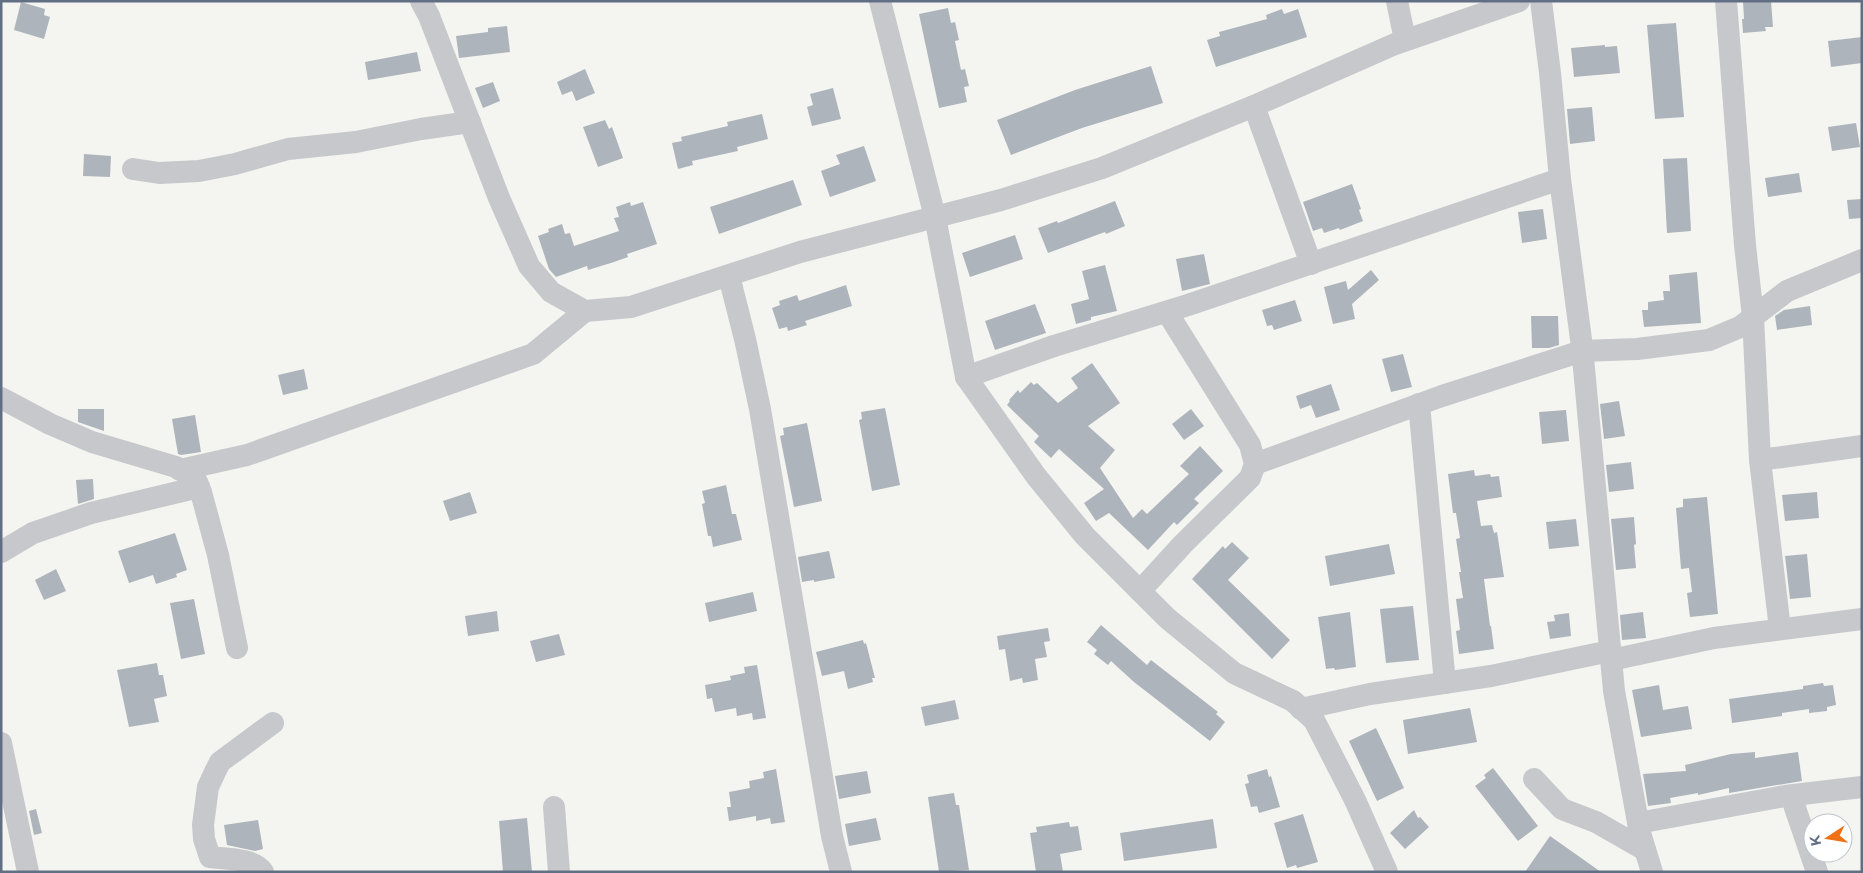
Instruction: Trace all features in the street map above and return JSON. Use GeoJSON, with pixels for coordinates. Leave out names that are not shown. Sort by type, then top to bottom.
{"type":"FeatureCollection","features":[{"type":"Feature","properties":{"kind":"street"},"geometry":{"type":"LineString","coordinates":[[421,1],[429,16],[499,198],[529,266],[551,292],[584,311],[631,307],[800,252],[1001,200],[1102,168],[1254,106],[1405,40],[1519,1]]}},
{"type":"Feature","properties":{"kind":"street"},"geometry":{"type":"LineString","coordinates":[[880,1],[935,217],[966,377],[1036,476],[1085,536],[1140,591],[1168,618],[1234,673],[1293,701],[1314,720],[1354,800],[1386,872]]}},
{"type":"Feature","properties":{"kind":"street"},"geometry":{"type":"LineString","coordinates":[[1397,1],[1405,40]]}},
{"type":"Feature","properties":{"kind":"street"},"geometry":{"type":"LineString","coordinates":[[1541,1],[1560,179],[1582,352],[1614,691],[1638,823],[1652,872]]}},
{"type":"Feature","properties":{"kind":"street"},"geometry":{"type":"LineString","coordinates":[[1726,1],[1745,246],[1753,317],[1760,460],[1780,629]]}},
{"type":"Feature","properties":{"kind":"street"},"geometry":{"type":"LineString","coordinates":[[1254,106],[1311,264]]}},
{"type":"Feature","properties":{"kind":"street"},"geometry":{"type":"LineString","coordinates":[[133,169],[159,173],[199,171],[235,164],[288,149],[356,142],[421,128],[470,122]]}},
{"type":"Feature","properties":{"kind":"street"},"geometry":{"type":"LineString","coordinates":[[966,377],[1054,346],[1167,312],[1560,179]]}},
{"type":"Feature","properties":{"kind":"street"},"geometry":{"type":"LineString","coordinates":[[1255,464],[1419,404],[1582,352],[1638,349],[1709,340],[1740,327],[1787,291],[1862,260]]}},
{"type":"Feature","properties":{"kind":"street"},"geometry":{"type":"LineString","coordinates":[[728,276],[745,339],[760,409],[832,836],[841,872]]}},
{"type":"Feature","properties":{"kind":"street"},"geometry":{"type":"LineString","coordinates":[[180,470],[247,455],[533,354],[584,311]]}},
{"type":"Feature","properties":{"kind":"street"},"geometry":{"type":"LineString","coordinates":[[1140,591],[1183,544],[1250,478],[1255,464],[1250,445],[1167,312]]}},
{"type":"Feature","properties":{"kind":"street"},"geometry":{"type":"LineString","coordinates":[[1,398],[50,424],[92,442],[180,470],[192,477],[199,487],[218,555],[237,648]]}},
{"type":"Feature","properties":{"kind":"street"},"geometry":{"type":"LineString","coordinates":[[1419,404],[1444,683]]}},
{"type":"Feature","properties":{"kind":"street"},"geometry":{"type":"LineString","coordinates":[[1760,460],[1862,446]]}},
{"type":"Feature","properties":{"kind":"street"},"geometry":{"type":"LineString","coordinates":[[1,552],[32,533],[91,513],[199,487]]}},
{"type":"Feature","properties":{"kind":"street"},"geometry":{"type":"LineString","coordinates":[[1301,708],[1370,694],[1491,676],[1714,638],[1862,619]]}},
{"type":"Feature","properties":{"kind":"street"},"geometry":{"type":"LineString","coordinates":[[263,872],[260,867],[252,863],[210,857],[204,839],[203,825],[208,787],[220,762],[273,724]]}},
{"type":"Feature","properties":{"kind":"street"},"geometry":{"type":"LineString","coordinates":[[1,743],[28,872]]}},
{"type":"Feature","properties":{"kind":"street"},"geometry":{"type":"LineString","coordinates":[[1534,778],[1562,809],[1596,822],[1645,850]]}},
{"type":"Feature","properties":{"kind":"street"},"geometry":{"type":"LineString","coordinates":[[1638,823],[1791,796],[1862,787]]}},
{"type":"Feature","properties":{"kind":"street"},"geometry":{"type":"LineString","coordinates":[[1791,796],[1817,872]]}},
{"type":"Feature","properties":{"kind":"street"},"geometry":{"type":"LineString","coordinates":[[554,807],[559,872]]}},
{"type":"Feature","properties":{"kind":"building"},"geometry":{"type":"Polygon","coordinates":[[[1743,1],[1771,1],[1773,27],[1765,27],[1766,31],[1743,33],[1743,1]]]}},
{"type":"Feature","properties":{"kind":"building"},"geometry":{"type":"Polygon","coordinates":[[[21,2],[45,9],[44,15],[50,17],[44,39],[14,30],[21,2]]]}},
{"type":"Feature","properties":{"kind":"building"},"geometry":{"type":"Polygon","coordinates":[[[948,8],[951,23],[955,22],[959,40],[955,41],[961,70],[965,69],[969,86],[964,87],[967,102],[939,108],[919,14],[948,8]]]}},
{"type":"Feature","properties":{"kind":"building"},"geometry":{"type":"Polygon","coordinates":[[[1282,9],[1284,14],[1298,9],[1307,37],[1216,67],[1207,40],[1220,36],[1219,32],[1267,19],[1266,15],[1282,9]]]}},
{"type":"Feature","properties":{"kind":"building"},"geometry":{"type":"Polygon","coordinates":[[[1676,23],[1684,117],[1655,119],[1647,25],[1676,23]]]}},
{"type":"Feature","properties":{"kind":"building"},"geometry":{"type":"Polygon","coordinates":[[[507,26],[510,52],[459,58],[456,36],[488,32],[488,28],[507,26]]]}},
{"type":"Feature","properties":{"kind":"building"},"geometry":{"type":"Polygon","coordinates":[[[1862,37],[1862,63],[1831,67],[1828,41],[1862,37]]]}},
{"type":"Feature","properties":{"kind":"building"},"geometry":{"type":"Polygon","coordinates":[[[1605,45],[1605,47],[1617,46],[1620,73],[1574,77],[1571,48],[1605,45]]]}},
{"type":"Feature","properties":{"kind":"building"},"geometry":{"type":"Polygon","coordinates":[[[417,52],[421,71],[368,80],[365,62],[417,52]]]}},
{"type":"Feature","properties":{"kind":"building"},"geometry":{"type":"Polygon","coordinates":[[[1151,66],[1163,103],[1082,128],[1011,155],[997,120],[1075,90],[1151,66]]]}},
{"type":"Feature","properties":{"kind":"building"},"geometry":{"type":"Polygon","coordinates":[[[585,69],[595,93],[576,101],[572,91],[562,95],[557,82],[585,69]]]}},
{"type":"Feature","properties":{"kind":"building"},"geometry":{"type":"Polygon","coordinates":[[[493,82],[500,101],[483,108],[475,88],[493,82]]]}},
{"type":"Feature","properties":{"kind":"building"},"geometry":{"type":"Polygon","coordinates":[[[833,88],[841,119],[812,126],[807,107],[813,105],[810,94],[833,88]]]}},
{"type":"Feature","properties":{"kind":"building"},"geometry":{"type":"Polygon","coordinates":[[[1592,107],[1595,141],[1570,144],[1567,109],[1592,107]]]}},
{"type":"Feature","properties":{"kind":"building"},"geometry":{"type":"Polygon","coordinates":[[[762,114],[768,139],[737,147],[738,151],[692,161],[693,165],[678,169],[672,143],[682,141],[681,137],[728,126],[727,122],[762,114]]]}},
{"type":"Feature","properties":{"kind":"building"},"geometry":{"type":"Polygon","coordinates":[[[605,120],[609,129],[612,127],[623,158],[598,167],[583,127],[605,120]]]}},
{"type":"Feature","properties":{"kind":"building"},"geometry":{"type":"Polygon","coordinates":[[[1856,123],[1860,147],[1832,151],[1828,127],[1856,123]]]}},
{"type":"Feature","properties":{"kind":"building"},"geometry":{"type":"Polygon","coordinates":[[[864,146],[876,181],[830,197],[821,171],[840,164],[836,155],[864,146]]]}},
{"type":"Feature","properties":{"kind":"building"},"geometry":{"type":"Polygon","coordinates":[[[84,154],[111,156],[110,177],[83,176],[84,154]]]}},
{"type":"Feature","properties":{"kind":"building"},"geometry":{"type":"Polygon","coordinates":[[[1687,158],[1691,231],[1667,233],[1663,159],[1687,158]]]}},
{"type":"Feature","properties":{"kind":"building"},"geometry":{"type":"Polygon","coordinates":[[[1799,173],[1802,192],[1768,197],[1765,178],[1799,173]]]}},
{"type":"Feature","properties":{"kind":"building"},"geometry":{"type":"Polygon","coordinates":[[[793,180],[802,205],[719,234],[710,207],[793,180]]]}},
{"type":"Feature","properties":{"kind":"building"},"geometry":{"type":"Polygon","coordinates":[[[1352,184],[1361,209],[1359,210],[1363,221],[1340,230],[1339,228],[1324,233],[1322,228],[1313,231],[1303,202],[1352,184]]]}},
{"type":"Feature","properties":{"kind":"building"},"geometry":{"type":"Polygon","coordinates":[[[1862,199],[1862,218],[1849,219],[1847,200],[1862,199]]]}},
{"type":"Feature","properties":{"kind":"building"},"geometry":{"type":"Polygon","coordinates":[[[1115,201],[1125,226],[1048,253],[1038,228],[1057,221],[1058,223],[1115,201]]]}},
{"type":"Feature","properties":{"kind":"building"},"geometry":{"type":"Polygon","coordinates":[[[630,202],[631,206],[643,202],[657,244],[627,254],[628,257],[614,262],[588,270],[587,266],[556,277],[549,269],[538,236],[549,232],[548,229],[562,224],[565,234],[570,233],[574,246],[619,231],[614,218],[619,217],[616,207],[630,202]]]}},
{"type":"Feature","properties":{"kind":"building"},"geometry":{"type":"Polygon","coordinates":[[[1543,209],[1547,239],[1522,243],[1518,212],[1543,209]]]}},
{"type":"Feature","properties":{"kind":"building"},"geometry":{"type":"Polygon","coordinates":[[[1015,235],[1023,259],[970,277],[962,253],[1015,235]]]}},
{"type":"Feature","properties":{"kind":"building"},"geometry":{"type":"Polygon","coordinates":[[[1204,254],[1210,284],[1182,291],[1176,259],[1204,254]]]}},
{"type":"Feature","properties":{"kind":"building"},"geometry":{"type":"Polygon","coordinates":[[[1105,265],[1117,311],[1091,317],[1091,320],[1076,324],[1071,304],[1089,299],[1082,271],[1105,265]]]}},
{"type":"Feature","properties":{"kind":"building"},"geometry":{"type":"Polygon","coordinates":[[[1371,270],[1379,280],[1352,304],[1355,319],[1333,324],[1324,287],[1346,281],[1348,290],[1371,270]]]}},
{"type":"Feature","properties":{"kind":"building"},"geometry":{"type":"Polygon","coordinates":[[[1697,272],[1701,323],[1644,327],[1642,310],[1648,310],[1648,302],[1664,300],[1663,291],[1670,291],[1669,275],[1697,272]]]}},
{"type":"Feature","properties":{"kind":"building"},"geometry":{"type":"Polygon","coordinates":[[[846,285],[852,306],[805,321],[807,325],[788,331],[787,327],[779,329],[772,308],[780,305],[779,301],[797,295],[799,301],[846,285]]]}},
{"type":"Feature","properties":{"kind":"building"},"geometry":{"type":"Polygon","coordinates":[[[1295,300],[1302,321],[1274,330],[1272,325],[1267,326],[1262,310],[1295,300]]]}},
{"type":"Feature","properties":{"kind":"building"},"geometry":{"type":"Polygon","coordinates":[[[1035,304],[1046,333],[995,350],[985,321],[1035,304]]]}},
{"type":"Feature","properties":{"kind":"building"},"geometry":{"type":"Polygon","coordinates":[[[1810,306],[1812,325],[1777,330],[1775,316],[1784,310],[1810,306]]]}},
{"type":"Feature","properties":{"kind":"building"},"geometry":{"type":"Polygon","coordinates":[[[1531,316],[1558,316],[1559,345],[1549,348],[1532,348],[1531,316]]]}},
{"type":"Feature","properties":{"kind":"building"},"geometry":{"type":"Polygon","coordinates":[[[1403,354],[1412,387],[1391,392],[1382,359],[1403,354]]]}},
{"type":"Feature","properties":{"kind":"building"},"geometry":{"type":"Polygon","coordinates":[[[1092,363],[1120,403],[1088,426],[1115,450],[1100,468],[1133,518],[1142,509],[1147,514],[1189,474],[1180,466],[1200,446],[1223,471],[1194,499],[1199,503],[1177,525],[1174,522],[1148,550],[1109,513],[1096,521],[1084,503],[1104,489],[1059,449],[1051,458],[1034,442],[1039,436],[1007,405],[1018,390],[1020,393],[1031,382],[1034,385],[1037,383],[1058,403],[1078,388],[1071,378],[1092,363]]]}},
{"type":"Feature","properties":{"kind":"building"},"geometry":{"type":"Polygon","coordinates":[[[304,369],[308,389],[283,395],[278,375],[304,369]]]}},
{"type":"Feature","properties":{"kind":"building"},"geometry":{"type":"Polygon","coordinates":[[[1331,384],[1340,410],[1316,418],[1311,405],[1300,409],[1296,396],[1331,384]]]}},
{"type":"Feature","properties":{"kind":"building"},"geometry":{"type":"Polygon","coordinates":[[[1619,401],[1625,436],[1604,439],[1600,404],[1619,401]]]}},
{"type":"Feature","properties":{"kind":"building"},"geometry":{"type":"Polygon","coordinates":[[[885,408],[900,485],[872,491],[859,420],[862,419],[861,412],[885,408]]]}},
{"type":"Feature","properties":{"kind":"building"},"geometry":{"type":"Polygon","coordinates":[[[78,409],[104,409],[104,431],[78,422],[78,409]]]}},
{"type":"Feature","properties":{"kind":"building"},"geometry":{"type":"Polygon","coordinates":[[[1191,409],[1204,426],[1184,440],[1172,424],[1191,409]]]}},
{"type":"Feature","properties":{"kind":"building"},"geometry":{"type":"Polygon","coordinates":[[[1566,410],[1569,441],[1542,444],[1539,412],[1566,410]]]}},
{"type":"Feature","properties":{"kind":"building"},"geometry":{"type":"Polygon","coordinates":[[[195,415],[201,452],[178,454],[172,419],[195,415]]]}},
{"type":"Feature","properties":{"kind":"building"},"geometry":{"type":"Polygon","coordinates":[[[807,423],[822,501],[794,507],[780,436],[784,435],[783,428],[807,423]]]}},
{"type":"Feature","properties":{"kind":"building"},"geometry":{"type":"Polygon","coordinates":[[[1631,462],[1634,489],[1609,492],[1606,465],[1631,462]]]}},
{"type":"Feature","properties":{"kind":"building"},"geometry":{"type":"Polygon","coordinates":[[[1474,470],[1475,476],[1490,474],[1491,477],[1499,476],[1502,497],[1477,501],[1481,526],[1492,525],[1494,533],[1497,532],[1504,577],[1484,579],[1494,649],[1459,654],[1456,631],[1460,630],[1456,599],[1463,598],[1456,539],[1460,538],[1456,513],[1453,513],[1448,474],[1474,470]]]}},
{"type":"Feature","properties":{"kind":"building"},"geometry":{"type":"Polygon","coordinates":[[[93,479],[94,499],[78,504],[76,480],[93,479]]]}},
{"type":"Feature","properties":{"kind":"building"},"geometry":{"type":"Polygon","coordinates":[[[726,485],[732,514],[736,514],[742,540],[713,547],[711,536],[708,536],[702,504],[705,503],[702,491],[726,485]]]}},
{"type":"Feature","properties":{"kind":"building"},"geometry":{"type":"Polygon","coordinates":[[[470,492],[477,513],[450,521],[443,501],[470,492]]]}},
{"type":"Feature","properties":{"kind":"building"},"geometry":{"type":"Polygon","coordinates":[[[1817,492],[1819,518],[1785,521],[1782,495],[1817,492]]]}},
{"type":"Feature","properties":{"kind":"building"},"geometry":{"type":"Polygon","coordinates":[[[1707,497],[1718,614],[1690,617],[1687,593],[1692,592],[1689,568],[1681,569],[1676,508],[1683,507],[1683,499],[1707,497]]]}},
{"type":"Feature","properties":{"kind":"building"},"geometry":{"type":"Polygon","coordinates":[[[1634,517],[1636,568],[1616,570],[1611,519],[1634,517]]]}},
{"type":"Feature","properties":{"kind":"building"},"geometry":{"type":"Polygon","coordinates":[[[1576,519],[1579,546],[1549,549],[1546,522],[1576,519]]]}},
{"type":"Feature","properties":{"kind":"building"},"geometry":{"type":"Polygon","coordinates":[[[175,533],[187,570],[176,574],[177,577],[156,584],[153,575],[129,583],[118,551],[175,533]]]}},
{"type":"Feature","properties":{"kind":"building"},"geometry":{"type":"Polygon","coordinates":[[[1232,542],[1249,558],[1228,580],[1290,640],[1272,659],[1192,579],[1223,546],[1225,549],[1232,542]]]}},
{"type":"Feature","properties":{"kind":"building"},"geometry":{"type":"Polygon","coordinates":[[[1389,544],[1395,574],[1330,586],[1325,556],[1389,544]]]}},
{"type":"Feature","properties":{"kind":"building"},"geometry":{"type":"Polygon","coordinates":[[[829,551],[835,578],[802,582],[798,557],[829,551]]]}},
{"type":"Feature","properties":{"kind":"building"},"geometry":{"type":"Polygon","coordinates":[[[1807,554],[1811,597],[1790,599],[1785,556],[1807,554]]]}},
{"type":"Feature","properties":{"kind":"building"},"geometry":{"type":"Polygon","coordinates":[[[56,569],[66,591],[44,600],[35,580],[56,569]]]}},
{"type":"Feature","properties":{"kind":"building"},"geometry":{"type":"Polygon","coordinates":[[[753,592],[757,611],[709,622],[705,603],[753,592]]]}},
{"type":"Feature","properties":{"kind":"building"},"geometry":{"type":"Polygon","coordinates":[[[194,599],[205,654],[181,659],[170,603],[194,599]]]}},
{"type":"Feature","properties":{"kind":"building"},"geometry":{"type":"Polygon","coordinates":[[[1413,606],[1419,660],[1386,663],[1380,609],[1413,606]]]}},
{"type":"Feature","properties":{"kind":"building"},"geometry":{"type":"Polygon","coordinates":[[[497,611],[499,631],[468,636],[465,616],[497,611]]]}},
{"type":"Feature","properties":{"kind":"building"},"geometry":{"type":"Polygon","coordinates":[[[1350,612],[1356,667],[1335,670],[1334,668],[1326,669],[1318,617],[1350,612]]]}},
{"type":"Feature","properties":{"kind":"building"},"geometry":{"type":"Polygon","coordinates":[[[1643,612],[1646,638],[1622,640],[1620,615],[1643,612]]]}},
{"type":"Feature","properties":{"kind":"building"},"geometry":{"type":"Polygon","coordinates":[[[1569,613],[1571,636],[1550,639],[1547,622],[1555,621],[1554,615],[1569,613]]]}},
{"type":"Feature","properties":{"kind":"building"},"geometry":{"type":"Polygon","coordinates":[[[1101,625],[1147,665],[1151,660],[1218,712],[1216,714],[1225,722],[1210,741],[1134,682],[1111,661],[1108,665],[1094,654],[1097,650],[1087,642],[1101,625]]]}},
{"type":"Feature","properties":{"kind":"building"},"geometry":{"type":"Polygon","coordinates":[[[1048,628],[1050,641],[1044,642],[1047,657],[1035,659],[1038,680],[1023,683],[1022,678],[1010,681],[1005,649],[999,650],[997,636],[1048,628]]]}},
{"type":"Feature","properties":{"kind":"building"},"geometry":{"type":"Polygon","coordinates":[[[559,634],[565,655],[536,662],[530,641],[559,634]]]}},
{"type":"Feature","properties":{"kind":"building"},"geometry":{"type":"Polygon","coordinates":[[[863,640],[864,644],[866,643],[875,678],[872,678],[873,682],[848,689],[844,671],[822,676],[816,652],[863,640]]]}},
{"type":"Feature","properties":{"kind":"building"},"geometry":{"type":"Polygon","coordinates":[[[157,663],[159,675],[163,675],[167,696],[154,699],[159,722],[129,727],[117,670],[157,663]]]}},
{"type":"Feature","properties":{"kind":"building"},"geometry":{"type":"Polygon","coordinates":[[[757,665],[766,718],[753,720],[752,713],[737,716],[736,708],[715,712],[712,698],[707,699],[705,685],[731,680],[730,676],[745,673],[744,667],[757,665]]]}},
{"type":"Feature","properties":{"kind":"building"},"geometry":{"type":"Polygon","coordinates":[[[1823,683],[1824,686],[1833,685],[1836,705],[1827,707],[1827,711],[1809,713],[1809,709],[1782,713],[1782,716],[1732,723],[1729,699],[1803,689],[1803,686],[1823,683]]]}},
{"type":"Feature","properties":{"kind":"building"},"geometry":{"type":"Polygon","coordinates":[[[1659,685],[1663,710],[1688,706],[1692,729],[1641,737],[1632,690],[1659,685]]]}},
{"type":"Feature","properties":{"kind":"building"},"geometry":{"type":"Polygon","coordinates":[[[955,700],[959,719],[925,726],[921,707],[955,700]]]}},
{"type":"Feature","properties":{"kind":"building"},"geometry":{"type":"Polygon","coordinates":[[[1470,708],[1477,742],[1408,754],[1403,720],[1470,708]]]}},
{"type":"Feature","properties":{"kind":"building"},"geometry":{"type":"Polygon","coordinates":[[[1376,728],[1404,788],[1377,801],[1349,741],[1376,728]]]}},
{"type":"Feature","properties":{"kind":"building"},"geometry":{"type":"Polygon","coordinates":[[[1755,752],[1755,758],[1798,752],[1802,781],[1729,793],[1729,788],[1698,795],[1698,793],[1670,798],[1671,803],[1648,806],[1643,774],[1686,771],[1685,765],[1731,754],[1755,752]]]}},
{"type":"Feature","properties":{"kind":"building"},"geometry":{"type":"Polygon","coordinates":[[[1493,768],[1538,826],[1518,841],[1475,786],[1486,778],[1484,775],[1493,768]]]}},
{"type":"Feature","properties":{"kind":"building"},"geometry":{"type":"Polygon","coordinates":[[[776,769],[785,822],[771,824],[770,818],[756,821],[756,816],[729,821],[727,807],[731,807],[729,792],[750,788],[749,781],[764,778],[763,772],[776,769]]]}},
{"type":"Feature","properties":{"kind":"building"},"geometry":{"type":"Polygon","coordinates":[[[1267,769],[1269,777],[1271,776],[1280,807],[1259,813],[1257,806],[1251,807],[1245,784],[1249,783],[1247,775],[1267,769]]]}},
{"type":"Feature","properties":{"kind":"building"},"geometry":{"type":"Polygon","coordinates":[[[867,771],[871,793],[839,799],[835,776],[867,771]]]}},
{"type":"Feature","properties":{"kind":"building"},"geometry":{"type":"Polygon","coordinates":[[[954,793],[956,805],[959,805],[969,870],[939,872],[928,797],[954,793]]]}},
{"type":"Feature","properties":{"kind":"building"},"geometry":{"type":"Polygon","coordinates":[[[36,809],[42,833],[34,835],[29,811],[36,809]]]}},
{"type":"Feature","properties":{"kind":"building"},"geometry":{"type":"Polygon","coordinates":[[[1414,810],[1418,818],[1420,817],[1429,827],[1405,849],[1390,833],[1414,810]]]}},
{"type":"Feature","properties":{"kind":"building"},"geometry":{"type":"Polygon","coordinates":[[[1303,814],[1318,862],[1297,868],[1296,865],[1287,868],[1274,823],[1303,814]]]}},
{"type":"Feature","properties":{"kind":"building"},"geometry":{"type":"Polygon","coordinates":[[[527,818],[532,872],[503,872],[499,821],[527,818]]]}},
{"type":"Feature","properties":{"kind":"building"},"geometry":{"type":"Polygon","coordinates":[[[876,818],[881,840],[849,846],[845,824],[876,818]]]}},
{"type":"Feature","properties":{"kind":"building"},"geometry":{"type":"Polygon","coordinates":[[[1213,819],[1217,848],[1124,861],[1120,833],[1213,819]]]}},
{"type":"Feature","properties":{"kind":"building"},"geometry":{"type":"Polygon","coordinates":[[[258,820],[263,849],[255,851],[227,845],[224,825],[258,820]]]}},
{"type":"Feature","properties":{"kind":"building"},"geometry":{"type":"Polygon","coordinates":[[[1069,822],[1070,827],[1078,826],[1082,850],[1060,854],[1063,872],[1036,872],[1030,833],[1037,832],[1036,827],[1069,822]]]}},
{"type":"Feature","properties":{"kind":"building"},"geometry":{"type":"Polygon","coordinates":[[[1550,836],[1601,872],[1525,872],[1550,836]]]}}]}
